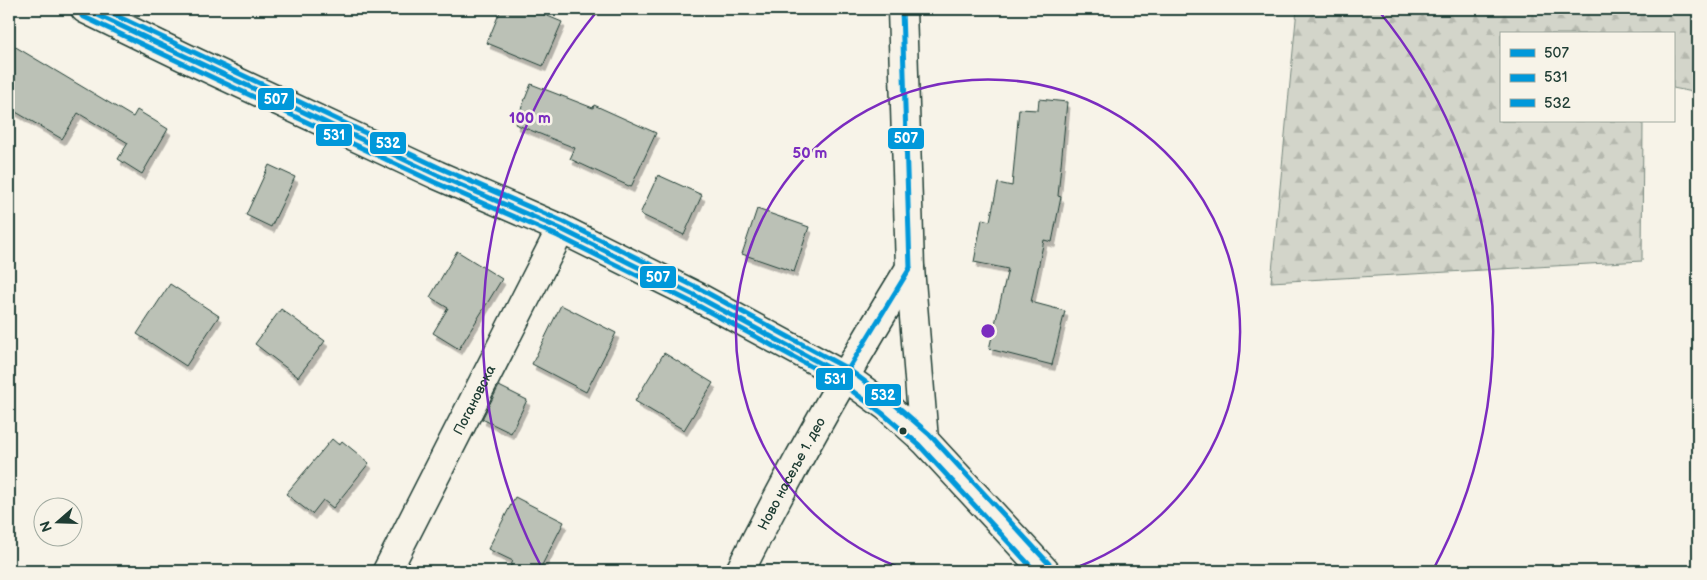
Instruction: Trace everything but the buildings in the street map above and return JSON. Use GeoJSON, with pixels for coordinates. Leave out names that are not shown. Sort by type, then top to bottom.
{"type":"FeatureCollection","features":[{"type":"Feature","properties":{"kind":"street"},"geometry":{"type":"LineString","coordinates":[[86,9],[184,58],[428,171],[561,229],[696,296],[844,376],[887,407],[924,440],[1045,571]]}},
{"type":"Feature","properties":{"kind":"street"},"geometry":{"type":"LineString","coordinates":[[902,9],[910,268],[924,440]]}},
{"type":"Feature","properties":{"kind":"street","name":"Погановска"},"geometry":{"type":"LineString","coordinates":[[387,571],[561,229]]}},
{"type":"Feature","properties":{"kind":"street","name":"Ново насеље 1. део"},"geometry":{"type":"LineString","coordinates":[[740,571],[768,515],[844,376],[910,268]]}},
{"type":"Feature","properties":{"kind":"green space"},"geometry":{"type":"Polygon","coordinates":[[[1297,9],[1698,9],[1698,93],[1674,88],[1674,32],[1500,32],[1500,122],[1643,122],[1642,261],[1271,282],[1297,9]]]}},
{"type":"Feature","properties":{"kind":"transit line","name":"507"},"geometry":{"type":"LineString","coordinates":[[85,9],[437,175],[561,229],[696,296],[844,376]]}},
{"type":"Feature","properties":{"kind":"transit line","name":"532"},"geometry":{"type":"LineString","coordinates":[[102,9],[440,168],[564,222],[700,289],[848,369],[891,401],[929,434],[1051,566]]}},
{"type":"Feature","properties":{"kind":"transit line","name":"507"},"geometry":{"type":"LineString","coordinates":[[902,9],[910,268]]}},
{"type":"Feature","properties":{"kind":"transit line","name":"531"},"geometry":{"type":"LineString","coordinates":[[82,16],[434,182],[558,236],[693,303],[840,382],[882,413],[919,445],[1035,571]]}},
{"type":"Feature","properties":{"kind":"transit line","name":"507"},"geometry":{"type":"LineString","coordinates":[[844,376],[910,268]]}}]}
